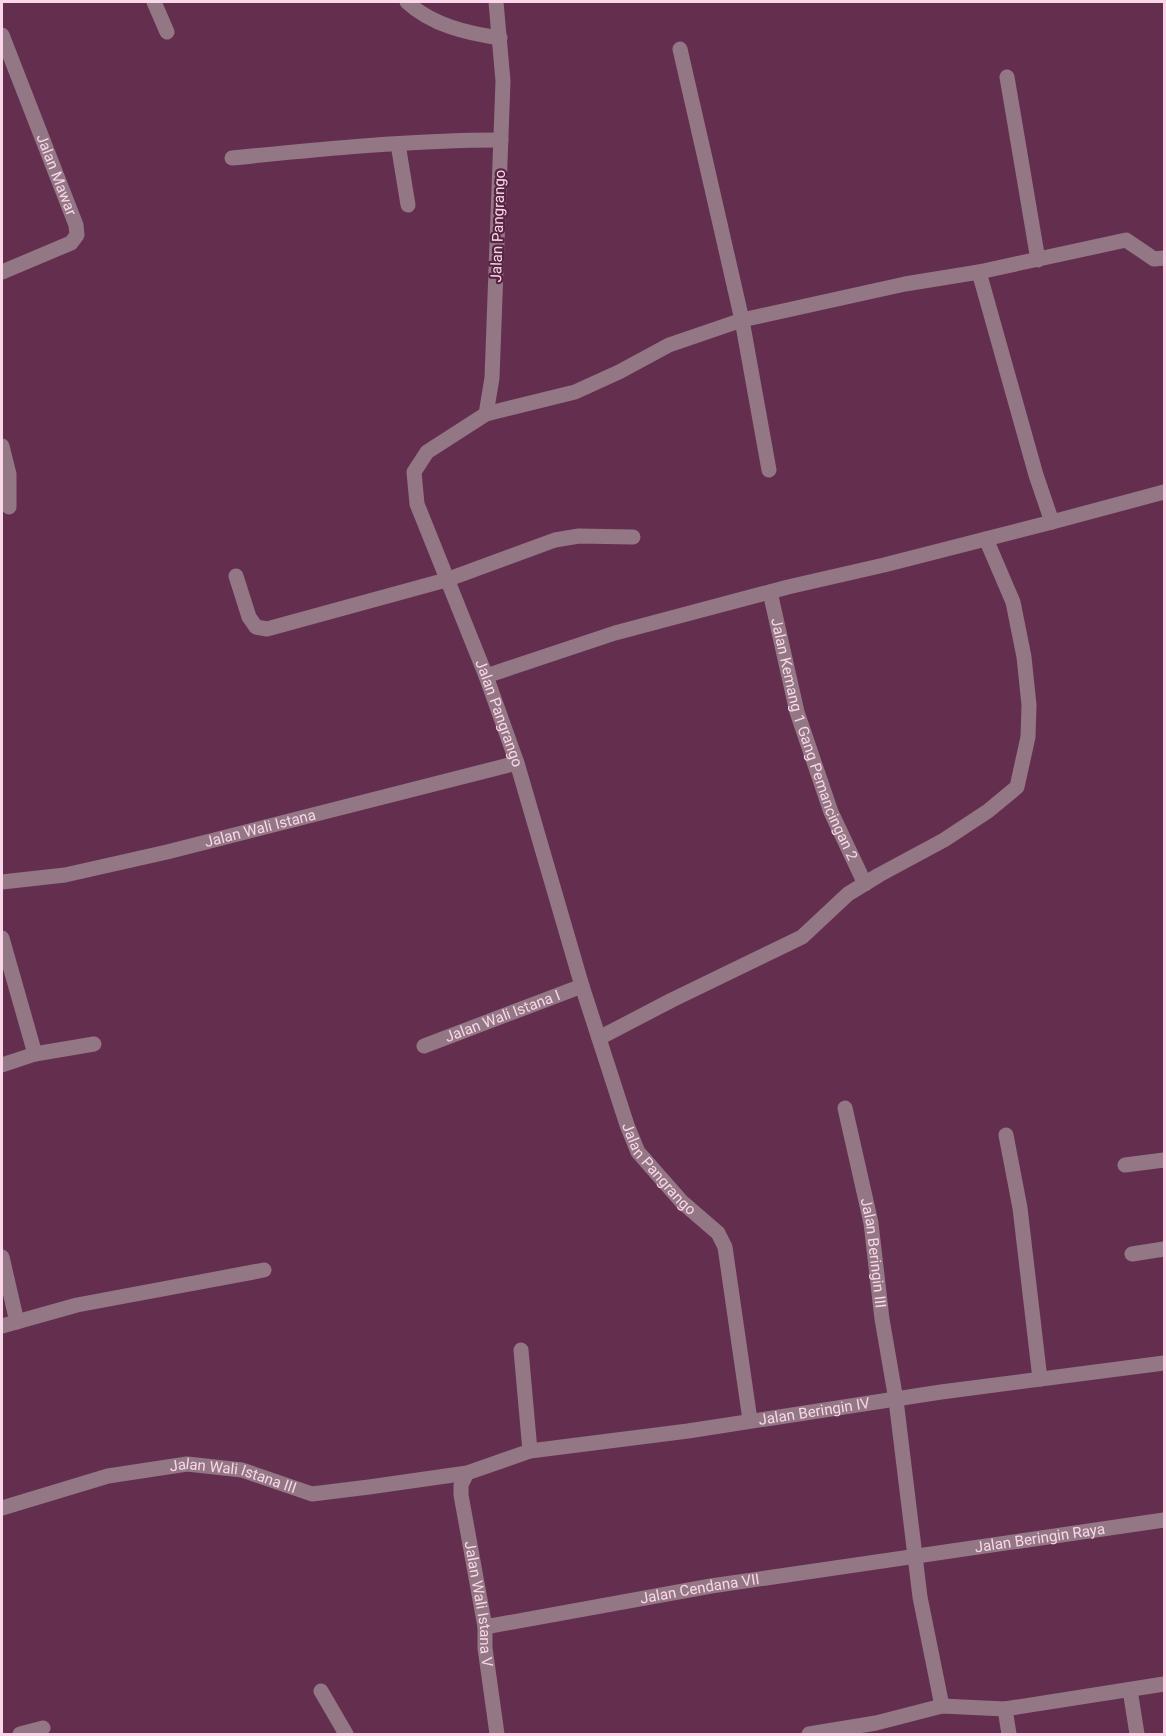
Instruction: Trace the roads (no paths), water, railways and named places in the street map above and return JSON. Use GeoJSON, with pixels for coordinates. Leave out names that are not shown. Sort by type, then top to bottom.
{"type":"FeatureCollection","features":[{"type":"Feature","properties":{"kind":"street"},"geometry":{"type":"LineString","coordinates":[[154,2],[167,32]]}},
{"type":"Feature","properties":{"kind":"street"},"geometry":{"type":"LineString","coordinates":[[406,2],[416,10],[464,32],[500,38]]}},
{"type":"Feature","properties":{"kind":"street","name":"Jalan Pangrango"},"geometry":{"type":"LineString","coordinates":[[496,2],[502,81],[492,378],[486,414],[427,452],[414,472],[417,504],[486,676],[517,763],[582,986],[638,1152],[682,1202],[718,1233],[725,1247],[750,1420]]}},
{"type":"Feature","properties":{"kind":"street","name":"Jalan Mawar"},"geometry":{"type":"LineString","coordinates":[[2,35],[76,225],[77,235],[71,243],[2,272]]}},
{"type":"Feature","properties":{"kind":"street"},"geometry":{"type":"LineString","coordinates":[[680,49],[742,320],[768,470]]}},
{"type":"Feature","properties":{"kind":"street"},"geometry":{"type":"LineString","coordinates":[[1007,77],[1038,260]]}},
{"type":"Feature","properties":{"kind":"street"},"geometry":{"type":"LineString","coordinates":[[232,158],[398,144],[501,140]]}},
{"type":"Feature","properties":{"kind":"street"},"geometry":{"type":"LineString","coordinates":[[398,144],[408,205]]}},
{"type":"Feature","properties":{"kind":"street"},"geometry":{"type":"LineString","coordinates":[[486,414],[575,392],[688,337],[742,320],[905,284],[979,273],[1126,240],[1154,259],[1164,258]]}},
{"type":"Feature","properties":{"kind":"street"},"geometry":{"type":"LineString","coordinates":[[979,273],[1036,474],[1052,522]]}},
{"type":"Feature","properties":{"kind":"street"},"geometry":{"type":"LineString","coordinates":[[2,447],[9,474],[9,507]]}},
{"type":"Feature","properties":{"kind":"street"},"geometry":{"type":"LineString","coordinates":[[486,676],[615,633],[1164,492]]}},
{"type":"Feature","properties":{"kind":"street"},"geometry":{"type":"LineString","coordinates":[[236,576],[249,617],[256,627],[267,629],[446,580],[555,540],[579,536],[633,537]]}},
{"type":"Feature","properties":{"kind":"street"},"geometry":{"type":"LineString","coordinates":[[599,1038],[802,937],[848,894],[944,840],[988,811],[1017,787],[1028,737],[1029,705],[1024,657],[1013,602],[986,539]]}},
{"type":"Feature","properties":{"kind":"street","name":"Jalan Kemang 1 Gang Pemancingan 2"},"geometry":{"type":"LineString","coordinates":[[770,592],[797,712],[831,812],[865,884]]}},
{"type":"Feature","properties":{"kind":"street","name":"Jalan Wali Istana"},"geometry":{"type":"LineString","coordinates":[[2,882],[65,875],[144,857],[517,763]]}},
{"type":"Feature","properties":{"kind":"street"},"geometry":{"type":"LineString","coordinates":[[2,938],[35,1054]]}},
{"type":"Feature","properties":{"kind":"street","name":"Jalan Wali Istana I"},"geometry":{"type":"LineString","coordinates":[[424,1046],[582,986]]}},
{"type":"Feature","properties":{"kind":"street"},"geometry":{"type":"LineString","coordinates":[[2,1065],[35,1054],[94,1044]]}},
{"type":"Feature","properties":{"kind":"street","name":"Jalan Beringin III"},"geometry":{"type":"LineString","coordinates":[[845,1108],[871,1223],[882,1319],[897,1400],[920,1597],[942,1706]]}},
{"type":"Feature","properties":{"kind":"street"},"geometry":{"type":"LineString","coordinates":[[1006,1135],[1020,1208],[1040,1379]]}},
{"type":"Feature","properties":{"kind":"street"},"geometry":{"type":"LineString","coordinates":[[1125,1165],[1164,1160]]}},
{"type":"Feature","properties":{"kind":"street"},"geometry":{"type":"LineString","coordinates":[[1132,1254],[1164,1249]]}},
{"type":"Feature","properties":{"kind":"street"},"geometry":{"type":"LineString","coordinates":[[2,1257],[17,1322]]}},
{"type":"Feature","properties":{"kind":"street"},"geometry":{"type":"LineString","coordinates":[[2,1326],[77,1305],[264,1270]]}},
{"type":"Feature","properties":{"kind":"street"},"geometry":{"type":"LineString","coordinates":[[520,1350],[530,1451]]}},
{"type":"Feature","properties":{"kind":"street","name":"Jalan Beringin IV"},"geometry":{"type":"LineString","coordinates":[[467,1473],[530,1451],[688,1431],[750,1420],[1164,1363]]}},
{"type":"Feature","properties":{"kind":"street","name":"Jalan Wali Istana III"},"geometry":{"type":"LineString","coordinates":[[2,1508],[108,1476],[187,1464],[242,1470],[312,1494],[467,1473]]}},
{"type":"Feature","properties":{"kind":"street","name":"Jalan Wali Istana V"},"geometry":{"type":"LineString","coordinates":[[467,1473],[461,1485],[461,1495],[485,1627],[485,1647],[498,1734]]}},
{"type":"Feature","properties":{"kind":"street","name":"Jalan Beringin Raya"},"geometry":{"type":"LineString","coordinates":[[915,1558],[1164,1520]]}},
{"type":"Feature","properties":{"kind":"street","name":"Jalan Cendana VII"},"geometry":{"type":"LineString","coordinates":[[485,1627],[711,1586],[915,1558]]}},
{"type":"Feature","properties":{"kind":"street"},"geometry":{"type":"LineString","coordinates":[[809,1734],[878,1729],[942,1706],[1005,1710],[1164,1684]]}},
{"type":"Feature","properties":{"kind":"street"},"geometry":{"type":"LineString","coordinates":[[1130,1690],[1137,1734]]}},
{"type":"Feature","properties":{"kind":"street"},"geometry":{"type":"LineString","coordinates":[[321,1691],[346,1734]]}},
{"type":"Feature","properties":{"kind":"street"},"geometry":{"type":"LineString","coordinates":[[1005,1710],[1010,1734]]}},
{"type":"Feature","properties":{"kind":"street"},"geometry":{"type":"LineString","coordinates":[[20,1734],[43,1728]]}}]}
